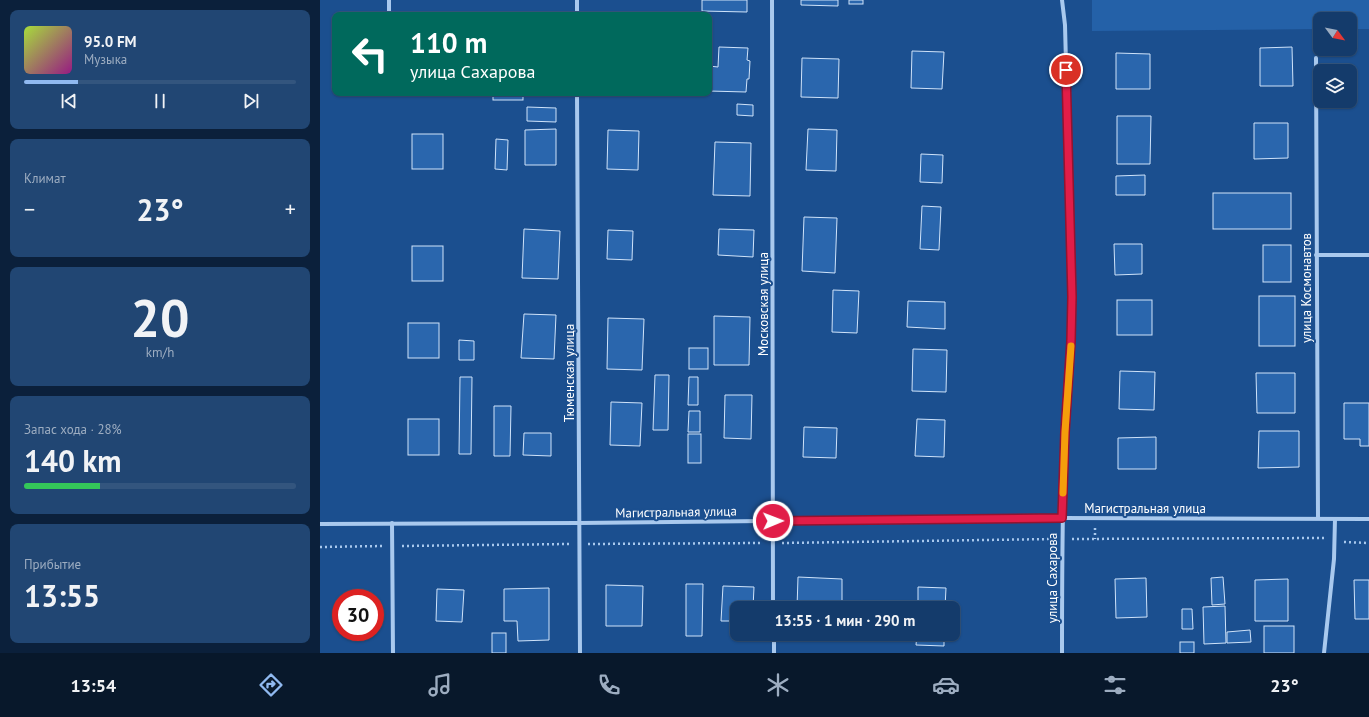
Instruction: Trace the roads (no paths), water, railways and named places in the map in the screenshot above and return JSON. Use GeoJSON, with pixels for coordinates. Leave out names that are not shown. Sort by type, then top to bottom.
{"type":"FeatureCollection","features":[{"type":"Feature","properties":{"kind":"street"},"geometry":{"type":"LineString","coordinates":[[389,0],[389,12]]}},
{"type":"Feature","properties":{"kind":"street"},"geometry":{"type":"LineString","coordinates":[[577,0],[577,12]]}},
{"type":"Feature","properties":{"kind":"street","name":"Московская улица"},"geometry":{"type":"LineString","coordinates":[[772,0],[773,601]]}},
{"type":"Feature","properties":{"kind":"street","name":"улица Сахарова"},"geometry":{"type":"LineString","coordinates":[[1062,0],[1066,25],[1072,297],[1062,518],[1062,653]]}},
{"type":"Feature","properties":{"kind":"street","name":"улица Космонавтов"},"geometry":{"type":"LineString","coordinates":[[1316,58],[1318,518]]}},
{"type":"Feature","properties":{"kind":"street","name":"Тюменская улица"},"geometry":{"type":"LineString","coordinates":[[577,96],[580,653]]}},
{"type":"Feature","properties":{"kind":"street"},"geometry":{"type":"LineString","coordinates":[[1316,255],[1369,255]]}},
{"type":"Feature","properties":{"kind":"street","name":"Магистральная улица"},"geometry":{"type":"LineString","coordinates":[[320,524],[1062,518],[1369,519]]}},
{"type":"Feature","properties":{"kind":"street"},"geometry":{"type":"LineString","coordinates":[[1324,653],[1335,519]]}},
{"type":"Feature","properties":{"kind":"street"},"geometry":{"type":"LineString","coordinates":[[392,523],[393,653]]}},
{"type":"Feature","properties":{"kind":"street"},"geometry":{"type":"LineString","coordinates":[[774,641],[774,653]]}}]}
